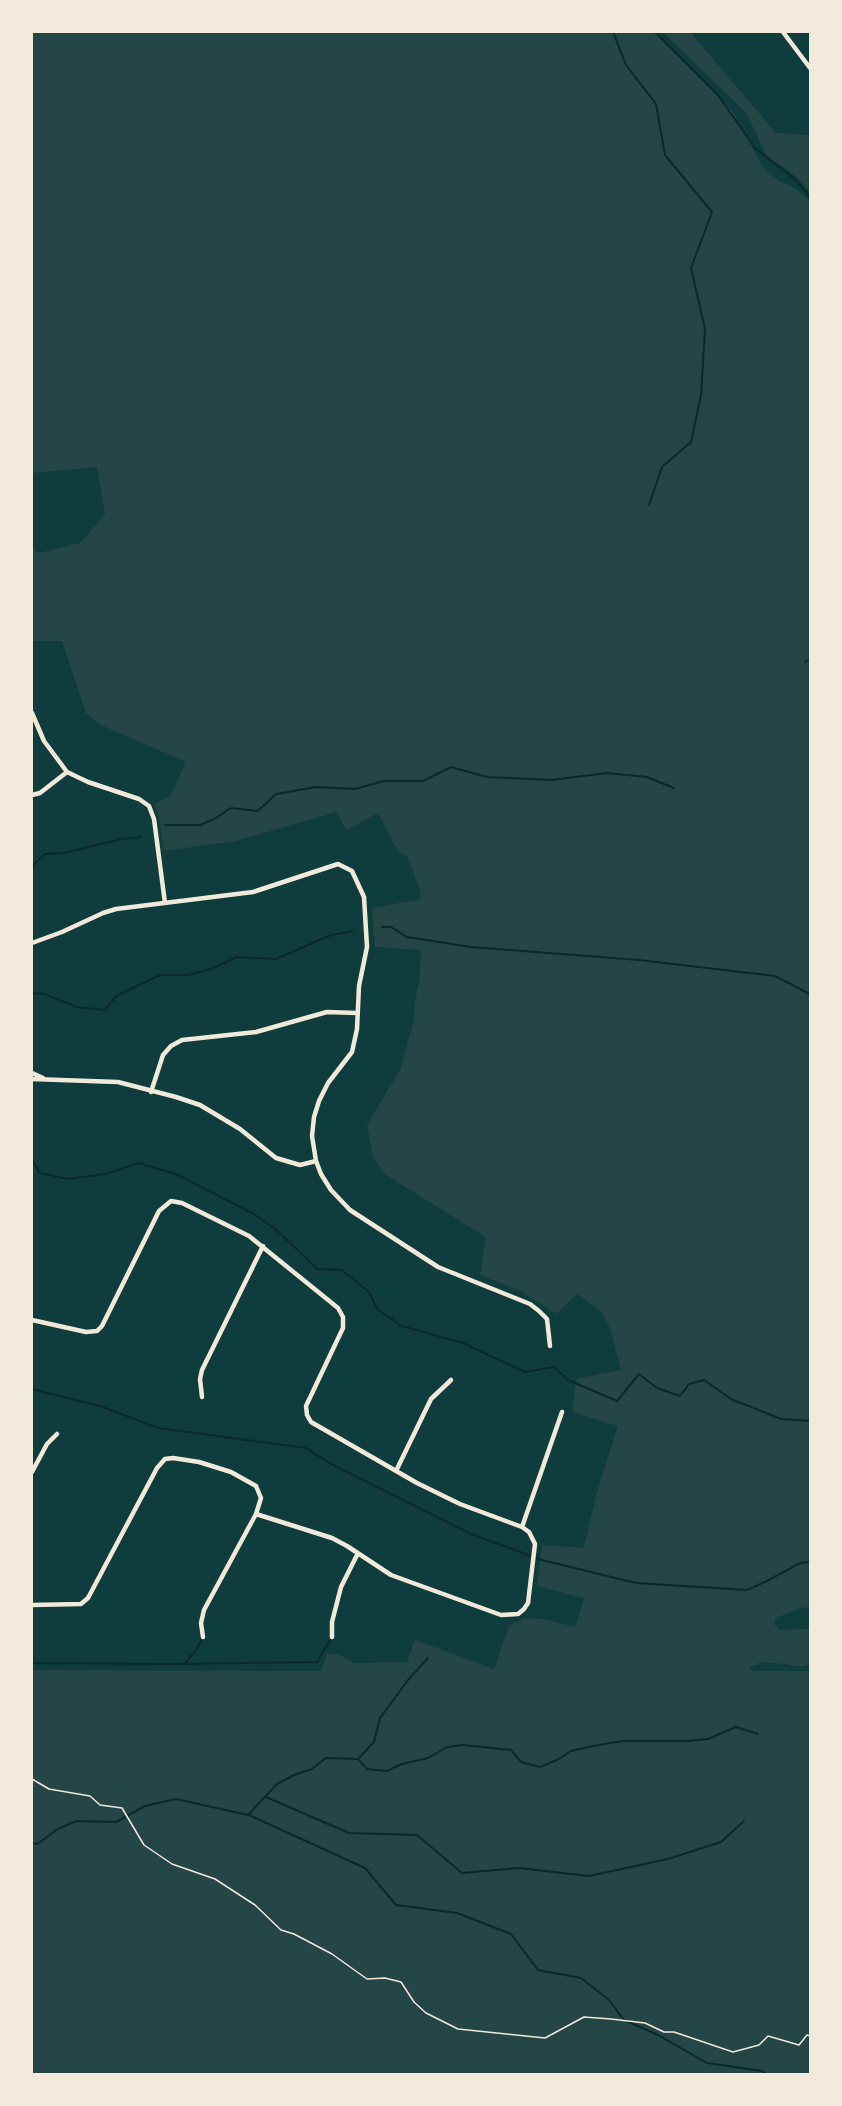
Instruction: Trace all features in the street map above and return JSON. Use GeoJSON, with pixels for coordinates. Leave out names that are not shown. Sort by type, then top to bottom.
{"type":"FeatureCollection","features":[{"type":"Feature","properties":{"kind":"street"},"geometry":{"type":"LineString","coordinates":[[783,32],[810,68]]}},
{"type":"Feature","properties":{"kind":"street"},"geometry":{"type":"LineString","coordinates":[[32,713],[44,741],[67,772],[149,806],[154,819],[165,903]]}},
{"type":"Feature","properties":{"kind":"street"},"geometry":{"type":"LineString","coordinates":[[32,795],[40,793],[67,772]]}},
{"type":"Feature","properties":{"kind":"street"},"geometry":{"type":"LineString","coordinates":[[32,943],[103,913],[253,892],[338,864],[352,871],[364,897],[367,935],[367,947],[359,986],[357,1029],[351,1052],[328,1083],[314,1117],[312,1136],[316,1161],[331,1191],[350,1210],[438,1267],[530,1304],[539,1311],[547,1319],[550,1346]]}},
{"type":"Feature","properties":{"kind":"street"},"geometry":{"type":"LineString","coordinates":[[152,1092],[163,1054],[182,1040],[256,1032],[327,1012],[357,1013]]}},
{"type":"Feature","properties":{"kind":"street"},"geometry":{"type":"LineString","coordinates":[[32,1073],[45,1079]]}},
{"type":"Feature","properties":{"kind":"street"},"geometry":{"type":"LineString","coordinates":[[32,1079],[118,1082],[200,1105],[240,1129],[276,1158],[300,1165],[316,1161]]}},
{"type":"Feature","properties":{"kind":"street"},"geometry":{"type":"LineString","coordinates":[[32,1320],[86,1332],[97,1331],[102,1326],[159,1211],[171,1201],[182,1203],[249,1236],[338,1308],[343,1317],[343,1328],[306,1406],[311,1422],[396,1471],[460,1504],[522,1527],[533,1537],[535,1544],[528,1603],[518,1614],[501,1615],[391,1575],[332,1538],[256,1514]]}},
{"type":"Feature","properties":{"kind":"street"},"geometry":{"type":"LineString","coordinates":[[202,1397],[200,1379],[202,1370],[263,1246]]}},
{"type":"Feature","properties":{"kind":"street"},"geometry":{"type":"LineString","coordinates":[[396,1471],[431,1399],[451,1380]]}},
{"type":"Feature","properties":{"kind":"street"},"geometry":{"type":"LineString","coordinates":[[522,1527],[562,1412]]}},
{"type":"Feature","properties":{"kind":"street"},"geometry":{"type":"LineString","coordinates":[[32,1472],[47,1444],[57,1434]]}},
{"type":"Feature","properties":{"kind":"street"},"geometry":{"type":"LineString","coordinates":[[32,1605],[81,1604],[88,1598],[157,1468],[165,1459],[199,1462],[231,1472],[256,1486],[261,1498],[256,1514],[204,1610],[201,1623],[203,1637]]}},
{"type":"Feature","properties":{"kind":"street"},"geometry":{"type":"LineString","coordinates":[[332,1637],[332,1622],[338,1596],[358,1553]]}},
{"type":"Feature","properties":{"kind":"path"},"geometry":{"type":"LineString","coordinates":[[32,1779],[49,1788],[90,1796],[100,1805],[122,1808],[144,1845],[172,1864],[215,1879],[255,1905],[281,1930],[294,1934],[332,1954],[367,1979],[385,1978],[401,1982],[414,2002],[426,2013],[458,2029],[545,2038],[584,2017],[611,2019],[645,2023],[664,2032],[674,2032],[733,2052],[759,2045],[768,2036],[799,2045],[807,2035],[810,2036]]}},
{"type":"Feature","properties":{"kind":"shaded area"},"geometry":{"type":"Polygon","coordinates":[[[32,32],[654,32],[711,87],[734,113],[763,168],[810,201],[810,1607],[800,1608],[776,1618],[774,1624],[780,1630],[810,1629],[810,1664],[802,1667],[761,1662],[749,1668],[752,1671],[810,1671],[810,2074],[32,2074],[32,1670],[321,1671],[327,1654],[339,1654],[354,1663],[407,1662],[415,1640],[494,1669],[509,1626],[524,1618],[543,1619],[575,1627],[584,1598],[537,1586],[542,1545],[584,1548],[596,1495],[618,1426],[572,1412],[576,1379],[621,1370],[611,1331],[603,1314],[597,1308],[577,1294],[556,1314],[521,1291],[480,1275],[486,1237],[386,1175],[373,1158],[367,1125],[401,1068],[414,1019],[421,950],[375,947],[372,908],[421,899],[420,890],[407,856],[401,854],[395,846],[378,813],[347,830],[336,812],[236,841],[164,851],[159,817],[154,804],[171,795],[186,762],[101,725],[86,713],[62,641],[32,641],[32,548],[39,553],[80,543],[105,514],[97,467],[32,473],[32,32]]]}},
{"type":"Feature","properties":{"kind":"shaded area"},"geometry":{"type":"Polygon","coordinates":[[[663,32],[690,32],[776,133],[810,135],[810,192],[794,174],[767,157],[747,114],[663,32]]]}},
{"type":"Feature","properties":{"kind":"waterway"},"geometry":{"type":"LineString","coordinates":[[613,32],[626,65],[656,104],[665,155],[712,212],[691,268],[705,329],[701,395],[691,442],[662,467],[649,505]]}},
{"type":"Feature","properties":{"kind":"waterway"},"geometry":{"type":"LineString","coordinates":[[655,32],[718,95],[755,148],[796,180],[810,197]]}},
{"type":"Feature","properties":{"kind":"waterway"},"geometry":{"type":"LineString","coordinates":[[805,662],[810,659]]}},
{"type":"Feature","properties":{"kind":"waterway"},"geometry":{"type":"LineString","coordinates":[[165,825],[200,825],[231,808],[258,811],[276,794],[316,787],[355,789],[384,781],[423,781],[451,767],[487,777],[552,780],[607,773],[647,777],[674,788]]}},
{"type":"Feature","properties":{"kind":"waterway"},"geometry":{"type":"LineString","coordinates":[[32,866],[45,854],[64,853],[122,839],[141,837]]}},
{"type":"Feature","properties":{"kind":"waterway"},"geometry":{"type":"LineString","coordinates":[[382,927],[391,927],[407,937],[471,947],[639,960],[775,976],[810,994]]}},
{"type":"Feature","properties":{"kind":"waterway"},"geometry":{"type":"LineString","coordinates":[[32,993],[44,994],[77,1007],[105,1010],[116,996],[160,975],[188,975],[214,968],[236,957],[276,959],[331,935],[353,931]]}},
{"type":"Feature","properties":{"kind":"waterway"},"geometry":{"type":"LineString","coordinates":[[32,1160],[40,1173],[68,1179],[105,1174],[139,1163],[176,1174],[254,1214],[280,1233],[317,1269],[342,1270],[369,1292],[377,1309],[402,1326],[463,1343],[525,1372],[554,1367],[568,1380],[617,1401],[639,1374],[657,1388],[680,1396],[689,1384],[704,1380],[731,1399],[781,1419],[810,1421]]}},
{"type":"Feature","properties":{"kind":"waterway"},"geometry":{"type":"LineString","coordinates":[[32,1389],[103,1407],[158,1428],[306,1448],[331,1464],[471,1534],[542,1560],[636,1583],[747,1590],[800,1563],[810,1562]]}},
{"type":"Feature","properties":{"kind":"waterway"},"geometry":{"type":"LineString","coordinates":[[184,1664],[195,1652],[203,1637]]}},
{"type":"Feature","properties":{"kind":"waterway"},"geometry":{"type":"LineString","coordinates":[[32,1663],[317,1662],[332,1637]]}},
{"type":"Feature","properties":{"kind":"waterway"},"geometry":{"type":"LineString","coordinates":[[358,1759],[374,1742],[380,1718],[408,1680],[428,1658]]}},
{"type":"Feature","properties":{"kind":"waterway"},"geometry":{"type":"LineString","coordinates":[[32,1843],[37,1844],[58,1829],[76,1821],[116,1822],[145,1806],[176,1799],[248,1815],[277,1784],[312,1769],[326,1758],[358,1759],[367,1769],[387,1771],[402,1764],[428,1758],[447,1747],[463,1745],[511,1750],[521,1762],[540,1767],[571,1751],[623,1741],[708,1739],[736,1727],[758,1734]]}},
{"type":"Feature","properties":{"kind":"waterway"},"geometry":{"type":"LineString","coordinates":[[266,1797],[349,1833],[417,1835],[462,1873],[519,1868],[589,1876],[668,1859],[721,1842],[744,1821]]}},
{"type":"Feature","properties":{"kind":"waterway"},"geometry":{"type":"LineString","coordinates":[[249,1815],[365,1868],[396,1905],[457,1913],[511,1934],[538,1970],[581,1978],[609,2000],[624,2020],[658,2035],[707,2063],[762,2071],[767,2074]]}}]}
